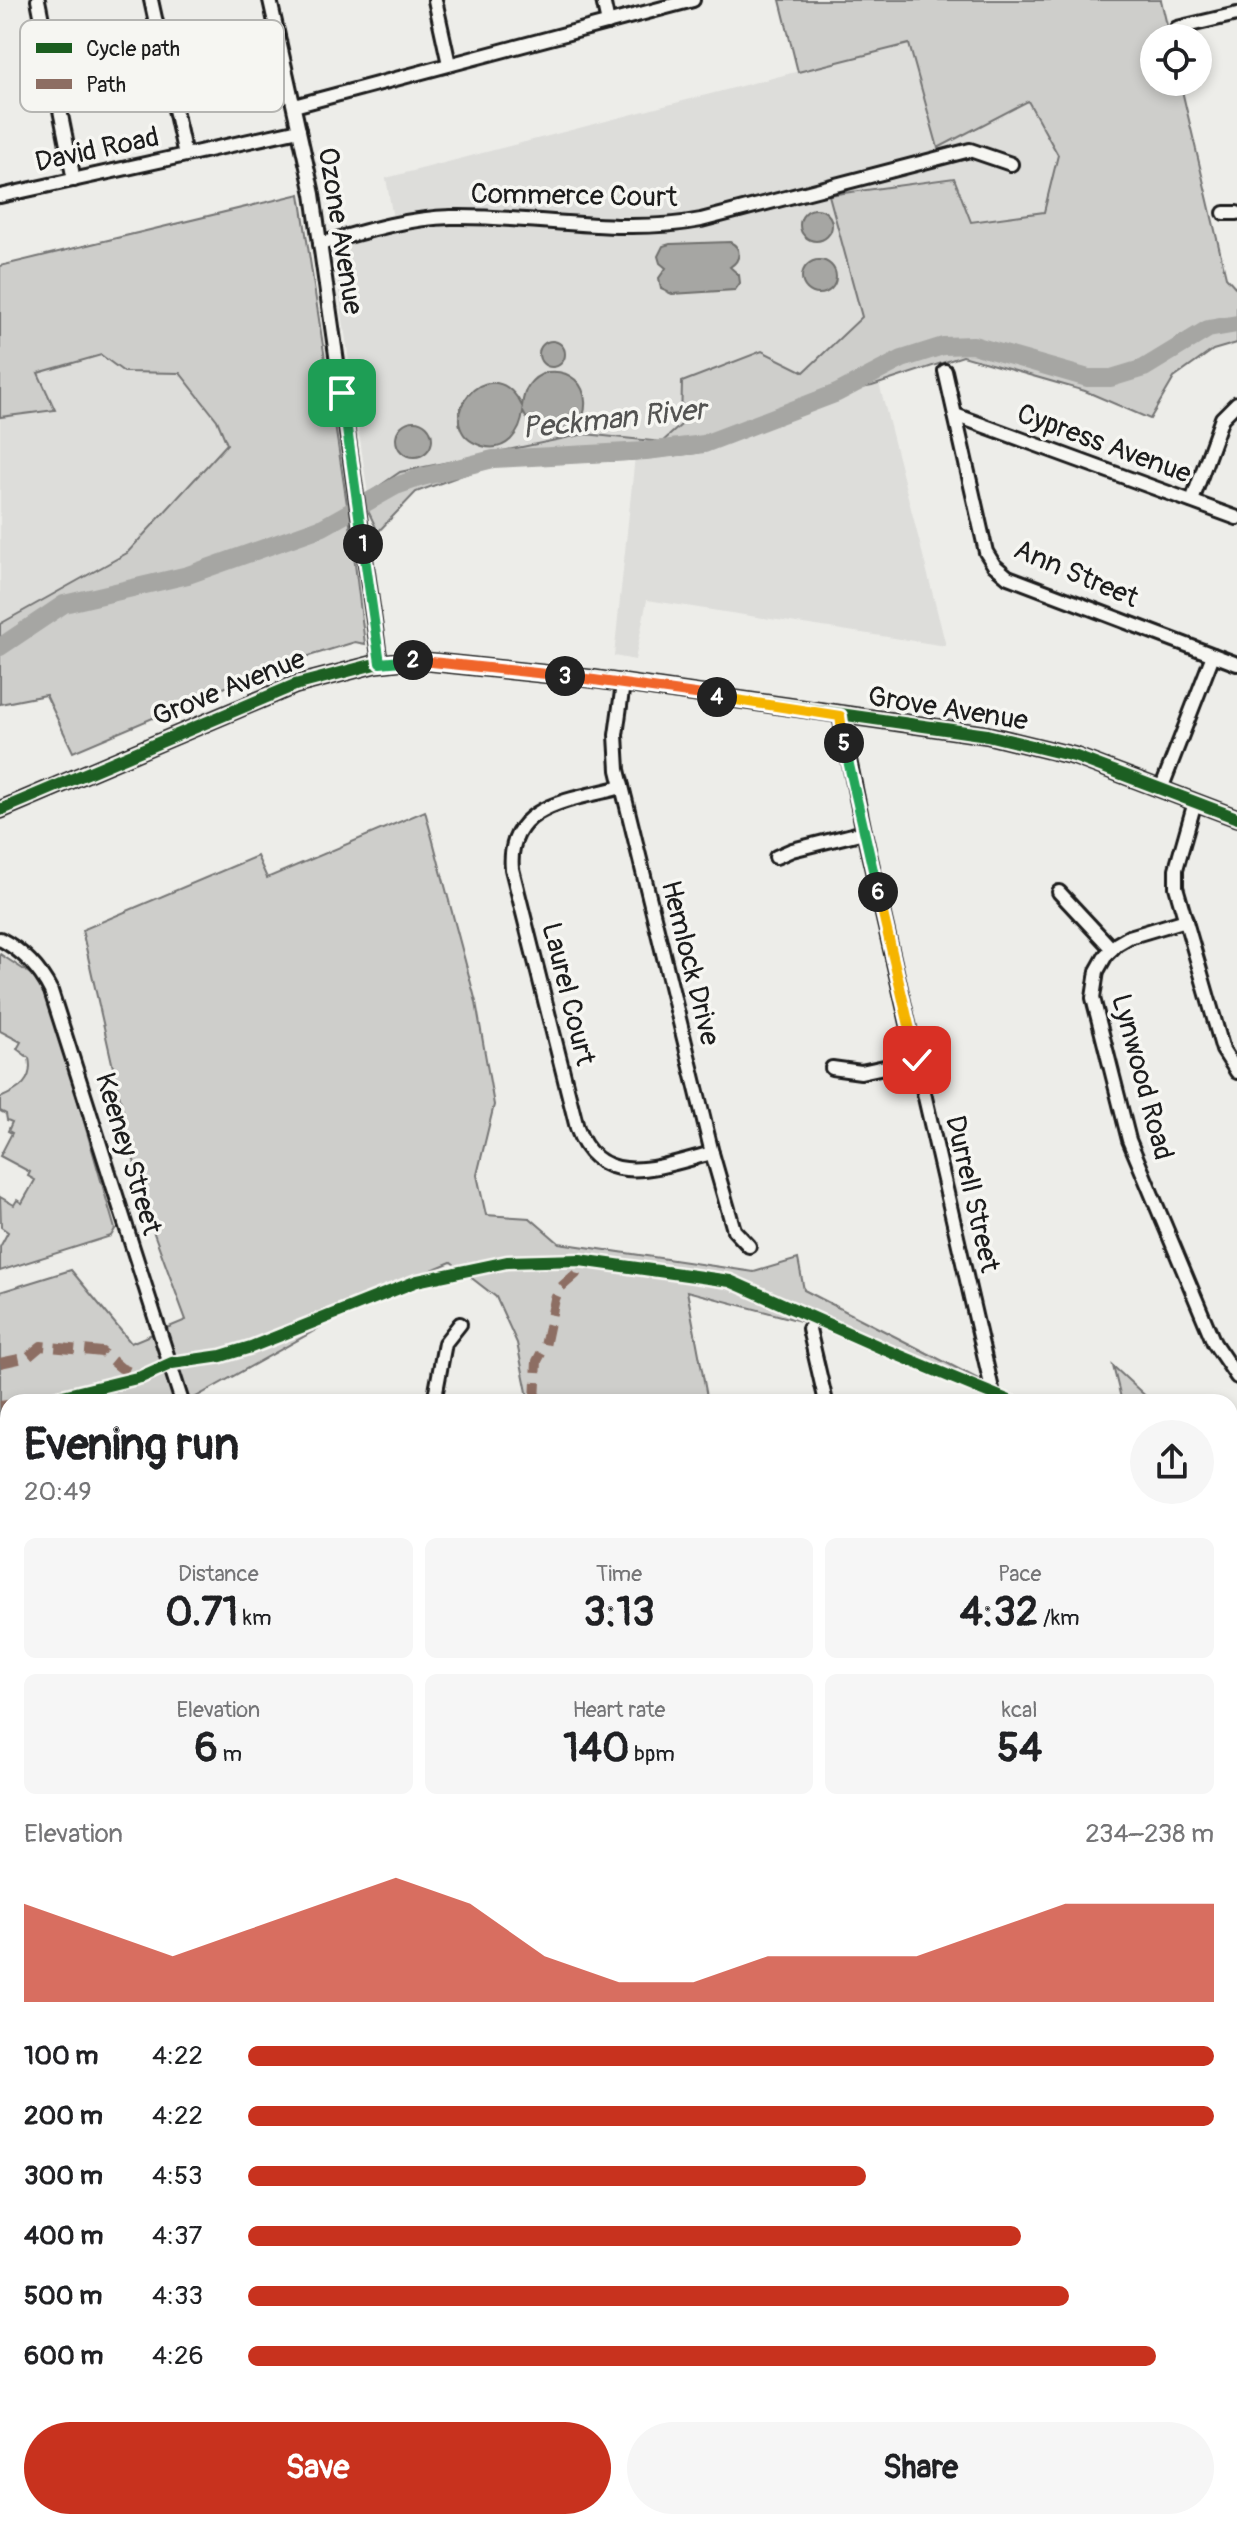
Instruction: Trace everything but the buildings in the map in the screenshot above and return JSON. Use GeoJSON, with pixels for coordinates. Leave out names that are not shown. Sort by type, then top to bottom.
{"type":"FeatureCollection","features":[{"type":"Feature","properties":{"kind":"street"},"geometry":{"type":"LineString","coordinates":[[38,0],[42,20]]}},
{"type":"Feature","properties":{"kind":"street"},"geometry":{"type":"LineString","coordinates":[[151,0],[155,20]]}},
{"type":"Feature","properties":{"kind":"street","name":"Ozone Avenue"},"geometry":{"type":"LineString","coordinates":[[270,0],[275,20]]}},
{"type":"Feature","properties":{"kind":"street"},"geometry":{"type":"LineString","coordinates":[[435,0],[449,64]]}},
{"type":"Feature","properties":{"kind":"street"},"geometry":{"type":"LineString","coordinates":[[603,0],[608,23]]}},
{"type":"Feature","properties":{"kind":"street"},"geometry":{"type":"LineString","coordinates":[[294,106],[693,0]]}},
{"type":"Feature","properties":{"kind":"street"},"geometry":{"type":"LineString","coordinates":[[1194,24],[1237,14]]}},
{"type":"Feature","properties":{"kind":"street","name":"Ozone Avenue"},"geometry":{"type":"LineString","coordinates":[[284,62],[320,244],[380,663]]}},
{"type":"Feature","properties":{"kind":"street"},"geometry":{"type":"LineString","coordinates":[[60,112],[74,180]]}},
{"type":"Feature","properties":{"kind":"street"},"geometry":{"type":"LineString","coordinates":[[176,112],[185,155]]}},
{"type":"Feature","properties":{"kind":"street","name":"David Road"},"geometry":{"type":"LineString","coordinates":[[0,196],[299,130]]}},
{"type":"Feature","properties":{"kind":"street","name":"Commerce Court"},"geometry":{"type":"LineString","coordinates":[[320,244],[437,218],[604,225],[678,224],[970,150],[1011,164]]}},
{"type":"Feature","properties":{"kind":"street","name":"Ann Street"},"geometry":{"type":"LineString","coordinates":[[945,371],[986,552],[998,570],[1008,577],[1237,664]]}},
{"type":"Feature","properties":{"kind":"street"},"geometry":{"type":"LineString","coordinates":[[1192,501],[1222,418],[1237,403]]}},
{"type":"Feature","properties":{"kind":"street","name":"Cypress Avenue"},"geometry":{"type":"LineString","coordinates":[[955,415],[1237,518]]}},
{"type":"Feature","properties":{"kind":"street"},"geometry":{"type":"LineString","coordinates":[[1161,789],[1213,655]]}},
{"type":"Feature","properties":{"kind":"street","name":"Grove Avenue"},"geometry":{"type":"LineString","coordinates":[[0,810],[295,685],[380,663],[412,660],[623,684],[987,735],[1074,756],[1237,818]]}},
{"type":"Feature","properties":{"kind":"street","name":"Hemlock Drive"},"geometry":{"type":"LineString","coordinates":[[623,684],[616,749],[622,787],[712,1153],[734,1230],[749,1246]]}},
{"type":"Feature","properties":{"kind":"street","name":"Durrell Street"},"geometry":{"type":"LineString","coordinates":[[840,716],[993,1394]]}},
{"type":"Feature","properties":{"kind":"street","name":"Laurel Court"},"geometry":{"type":"LineString","coordinates":[[622,787],[535,813],[522,826],[514,842],[512,869],[577,1128],[584,1144],[602,1161],[626,1170],[644,1170],[712,1153]]}},
{"type":"Feature","properties":{"kind":"street"},"geometry":{"type":"LineString","coordinates":[[1195,802],[1176,869],[1176,887],[1223,1050],[1237,1072]]}},
{"type":"Feature","properties":{"kind":"street"},"geometry":{"type":"LineString","coordinates":[[776,857],[864,832]]}},
{"type":"Feature","properties":{"kind":"street"},"geometry":{"type":"LineString","coordinates":[[1059,892],[1112,949],[1129,937],[1186,920]]}},
{"type":"Feature","properties":{"kind":"street","name":"Keeney Street"},"geometry":{"type":"LineString","coordinates":[[0,939],[32,962],[51,991],[179,1394]]}},
{"type":"Feature","properties":{"kind":"street","name":"Lynwood Road"},"geometry":{"type":"LineString","coordinates":[[1112,949],[1097,971],[1093,998],[1129,1140],[1214,1343],[1237,1377]]}},
{"type":"Feature","properties":{"kind":"street"},"geometry":{"type":"LineString","coordinates":[[832,1068],[861,1072],[917,1060]]}},
{"type":"Feature","properties":{"kind":"street"},"geometry":{"type":"LineString","coordinates":[[435,1394],[445,1343],[460,1324]]}},
{"type":"Feature","properties":{"kind":"street"},"geometry":{"type":"LineString","coordinates":[[809,1329],[824,1394]]}},
{"type":"Feature","properties":{"kind":"shaded area"},"geometry":{"type":"Polygon","coordinates":[[[780,0],[1161,0],[1167,24],[1140,24],[1140,96],[1183,96],[1226,277],[1237,289],[1237,343],[1213,350],[1174,378],[1150,419],[1085,391],[963,356],[856,389],[697,453],[629,460],[490,465],[416,492],[378,532],[362,498],[400,472],[585,434],[662,442],[681,425],[682,382],[762,351],[804,372],[862,317],[829,195],[954,178],[971,222],[1044,212],[1058,155],[1028,101],[938,148],[909,44],[798,72],[780,0]]]}},
{"type":"Feature","properties":{"kind":"shaded area"},"geometry":{"type":"Polygon","coordinates":[[[915,41],[1028,101],[1058,155],[1044,212],[971,222],[803,372],[681,425],[662,442],[584,434],[400,472],[368,495],[333,249],[393,219],[386,178],[915,41]]]}},
{"type":"Feature","properties":{"kind":"shaded area"},"geometry":{"type":"Polygon","coordinates":[[[300,194],[365,644],[355,642],[273,667],[73,752],[46,695],[0,704],[0,624],[127,553],[227,444],[217,420],[180,373],[124,372],[101,355],[38,373],[55,410],[0,417],[0,266],[300,194]]]}},
{"type":"Feature","properties":{"kind":"shaded area"},"geometry":{"type":"Polygon","coordinates":[[[816,209],[828,213],[832,225],[828,237],[816,241],[804,237],[800,225],[804,213],[816,209]]]}},
{"type":"Feature","properties":{"kind":"shaded area"},"geometry":{"type":"Polygon","coordinates":[[[730,242],[737,247],[739,254],[730,267],[739,275],[740,283],[735,290],[672,294],[661,289],[659,278],[666,268],[658,256],[663,246],[730,242]]]}},
{"type":"Feature","properties":{"kind":"shaded area"},"geometry":{"type":"Polygon","coordinates":[[[819,260],[831,265],[836,277],[831,289],[819,294],[807,289],[802,277],[807,265],[819,260]]]}},
{"type":"Feature","properties":{"kind":"shaded area"},"geometry":{"type":"Polygon","coordinates":[[[552,341],[561,345],[565,354],[561,363],[552,367],[543,363],[539,354],[543,345],[552,341]]]}},
{"type":"Feature","properties":{"kind":"shaded area"},"geometry":{"type":"Polygon","coordinates":[[[101,355],[124,372],[180,373],[217,420],[227,444],[127,553],[0,624],[0,417],[54,410],[37,373],[101,355]]]}},
{"type":"Feature","properties":{"kind":"shaded area"},"geometry":{"type":"Polygon","coordinates":[[[547,372],[563,373],[575,380],[582,390],[585,402],[577,425],[567,432],[542,432],[523,412],[511,440],[498,447],[482,446],[466,436],[459,423],[468,395],[480,386],[494,383],[509,389],[522,406],[529,385],[547,372]]]}},
{"type":"Feature","properties":{"kind":"shaded area"},"geometry":{"type":"Polygon","coordinates":[[[879,383],[946,646],[647,600],[635,660],[614,656],[635,456],[863,385],[879,383]]]}},
{"type":"Feature","properties":{"kind":"shaded area"},"geometry":{"type":"Polygon","coordinates":[[[414,421],[427,426],[432,439],[427,452],[414,457],[401,452],[396,439],[401,426],[414,421]]]}},
{"type":"Feature","properties":{"kind":"shaded area"},"geometry":{"type":"Polygon","coordinates":[[[425,811],[476,1002],[494,1105],[477,1175],[486,1215],[530,1218],[559,1243],[754,1272],[798,1259],[804,1290],[984,1382],[884,1357],[808,1323],[687,1291],[706,1394],[527,1394],[517,1343],[496,1297],[451,1262],[398,1284],[201,1394],[0,1394],[0,1292],[71,1270],[131,1343],[186,1320],[145,1209],[82,930],[257,856],[267,878],[425,811]]]}},
{"type":"Feature","properties":{"kind":"shaded area"},"geometry":{"type":"Polygon","coordinates":[[[0,954],[35,977],[48,997],[115,1229],[111,1236],[0,1271],[0,1247],[8,1232],[1,1227],[0,1197],[14,1205],[17,1200],[22,1203],[35,1180],[28,1176],[30,1172],[0,1156],[12,1133],[8,1131],[12,1122],[0,1111],[0,1098],[24,1084],[30,1066],[29,1058],[17,1049],[21,1042],[0,1031],[0,954]]]}},
{"type":"Feature","properties":{"kind":"shaded area"},"geometry":{"type":"Polygon","coordinates":[[[1113,1366],[1143,1394],[1120,1394],[1113,1366]]]}},
{"type":"Feature","properties":{"kind":"waterway","name":"Peckman River"},"geometry":{"type":"LineString","coordinates":[[0,647],[64,604],[188,575],[323,527],[396,486],[422,477],[493,459],[646,451],[704,444],[837,393],[902,359],[943,346],[973,345],[1088,378],[1111,378],[1144,368],[1208,329],[1237,324]]}},
{"type":"Feature","properties":{"kind":"marked path"},"geometry":{"type":"LineString","coordinates":[[535,1394],[537,1361],[545,1346],[555,1299],[560,1288],[576,1274],[580,1260]]}},
{"type":"Feature","properties":{"kind":"marked path"},"geometry":{"type":"LineString","coordinates":[[0,1363],[28,1357],[41,1346],[102,1352],[121,1368],[141,1377]]}},
{"type":"Feature","properties":{"kind":"cycle path"},"geometry":{"type":"LineString","coordinates":[[0,810],[295,685],[375,664],[412,660],[594,679],[987,735],[1074,756],[1237,818]]}},
{"type":"Feature","properties":{"kind":"cycle path"},"geometry":{"type":"LineString","coordinates":[[71,1394],[141,1377],[172,1363],[221,1356],[251,1347],[417,1281],[507,1262],[580,1260],[730,1281],[993,1394]]}},
{"type":"Feature","properties":{"kind":"route"},"geometry":{"type":"LineString","coordinates":[[342,393],[380,663],[412,660],[526,671],[840,716],[917,1060]]}}]}
